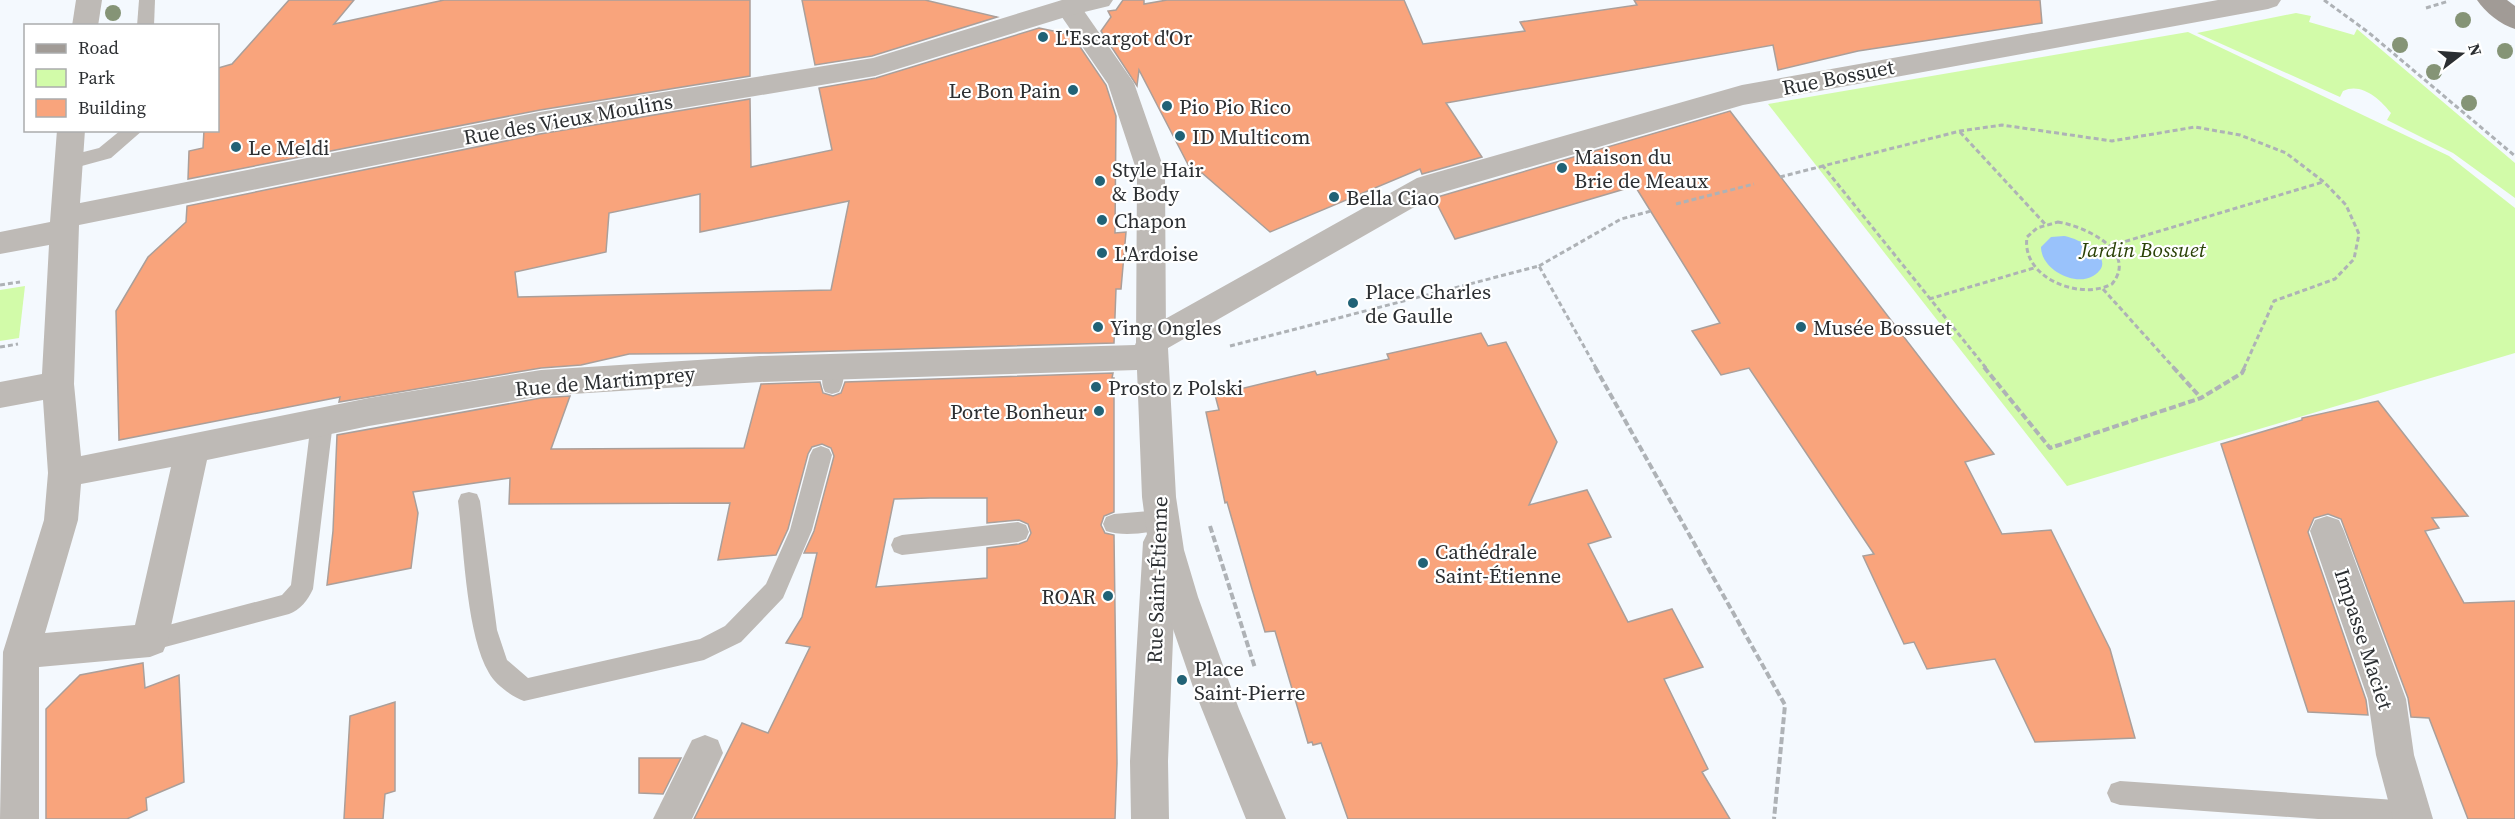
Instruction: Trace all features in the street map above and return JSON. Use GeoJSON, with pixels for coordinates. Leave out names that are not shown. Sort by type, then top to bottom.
{"type":"FeatureCollection","features":[{"type":"Feature","properties":{"kind":"main road"},"geometry":{"type":"LineString","coordinates":[[2490,0],[2515,20]]}},
{"type":"Feature","properties":{"kind":"street"},"geometry":{"type":"LineString","coordinates":[[85,24],[89,0]]}},
{"type":"Feature","properties":{"kind":"street","name":"Rue des Vieux Moulins"},"geometry":{"type":"LineString","coordinates":[[0,243],[64,224],[540,122],[875,67],[1064,3],[1100,0]]}},
{"type":"Feature","properties":{"kind":"street","name":"Rue Bossuet"},"geometry":{"type":"LineString","coordinates":[[1152,350],[1427,186],[1742,95],[2262,1]]}},
{"type":"Feature","properties":{"kind":"street"},"geometry":{"type":"LineString","coordinates":[[1064,3],[1121,83],[1151,172],[1152,350]]}},
{"type":"Feature","properties":{"kind":"street"},"geometry":{"type":"LineString","coordinates":[[19,819],[21,652],[62,520],[65,473],[58,384],[67,163],[71,132]]}},
{"type":"Feature","properties":{"kind":"street","name":"Rue de Martimprey"},"geometry":{"type":"LineString","coordinates":[[65,473],[192,450],[369,412],[541,383],[833,376],[1152,350]]}},
{"type":"Feature","properties":{"kind":"street","name":"Rue Saint-Étienne"},"geometry":{"type":"LineString","coordinates":[[1150,819],[1149,761],[1161,520],[1152,350]]}},
{"type":"Feature","properties":{"kind":"street"},"geometry":{"type":"LineString","coordinates":[[0,395],[58,384]]}},
{"type":"Feature","properties":{"kind":"street"},"geometry":{"type":"LineString","coordinates":[[21,652],[150,640],[192,450]]}},
{"type":"Feature","properties":{"kind":"street"},"geometry":{"type":"LineString","coordinates":[[1161,520],[1175,584],[1251,787],[1266,819]]}},
{"type":"Feature","properties":{"kind":"street","name":"Impasse Maciet"},"geometry":{"type":"LineString","coordinates":[[2327,531],[2387,699],[2396,755],[2411,816]]}},
{"type":"Feature","properties":{"kind":"street"},"geometry":{"type":"LineString","coordinates":[[672,819],[705,753]]}},
{"type":"Feature","properties":{"kind":"lane"},"geometry":{"type":"LineString","coordinates":[[145,24],[147,0]]}},
{"type":"Feature","properties":{"kind":"lane"},"geometry":{"type":"LineString","coordinates":[[67,163],[105,153],[131,132]]}},
{"type":"Feature","properties":{"kind":"lane"},"geometry":{"type":"LineString","coordinates":[[150,640],[289,604],[303,589],[322,422]]}},
{"type":"Feature","properties":{"kind":"lane"},"geometry":{"type":"LineString","coordinates":[[469,501],[485,630],[498,667],[524,690],[704,648],[733,634],[775,591],[801,530],[821,455]]}},
{"type":"Feature","properties":{"kind":"lane"},"geometry":{"type":"LineString","coordinates":[[1114,524],[1161,520]]}},
{"type":"Feature","properties":{"kind":"lane"},"geometry":{"type":"LineString","coordinates":[[902,545],[1018,532]]}},
{"type":"Feature","properties":{"kind":"lane"},"geometry":{"type":"LineString","coordinates":[[2120,793],[2411,816]]}},
{"type":"Feature","properties":{"kind":"path"},"geometry":{"type":"LineString","coordinates":[[2324,0],[2368,32],[2515,156]]}},
{"type":"Feature","properties":{"kind":"path"},"geometry":{"type":"LineString","coordinates":[[2426,8],[2449,1]]}},
{"type":"Feature","properties":{"kind":"path"},"geometry":{"type":"LineString","coordinates":[[1780,177],[1823,166],[1960,131],[2002,125],[2112,141],[2195,127],[2240,135],[2286,153],[2324,182],[2346,205],[2359,234],[2354,259],[2335,279],[2274,301],[2242,373],[2201,399],[2050,448],[1823,166]]}},
{"type":"Feature","properties":{"kind":"path"},"geometry":{"type":"LineString","coordinates":[[1960,131],[2045,224]]}},
{"type":"Feature","properties":{"kind":"path"},"geometry":{"type":"LineString","coordinates":[[2110,246],[2324,182]]}},
{"type":"Feature","properties":{"kind":"path"},"geometry":{"type":"LineString","coordinates":[[1676,204],[1754,184]]}},
{"type":"Feature","properties":{"kind":"path"},"geometry":{"type":"LineString","coordinates":[[1229,346],[1539,266],[1621,219],[1651,211]]}},
{"type":"Feature","properties":{"kind":"path"},"geometry":{"type":"LineString","coordinates":[[2058,222],[2087,229],[2110,246],[2120,266],[2118,276],[2113,283],[2103,289],[2075,290],[2046,278],[2034,268],[2027,257],[2024,246],[2027,236],[2034,228],[2058,222]]}},
{"type":"Feature","properties":{"kind":"path"},"geometry":{"type":"LineString","coordinates":[[1539,266],[1785,705],[1774,819]]}},
{"type":"Feature","properties":{"kind":"path"},"geometry":{"type":"LineString","coordinates":[[1929,298],[2034,268]]}},
{"type":"Feature","properties":{"kind":"path"},"geometry":{"type":"LineString","coordinates":[[2103,289],[2201,399]]}},
{"type":"Feature","properties":{"kind":"path"},"geometry":{"type":"LineString","coordinates":[[1208,522],[1259,679]]}},
{"type":"Feature","properties":{"kind":"green space"},"geometry":{"type":"Polygon","coordinates":[[[2296,13],[2311,16],[2309,22],[2354,35],[2357,29],[2515,163],[2515,198],[2453,153],[2387,120],[2391,113],[2370,93],[2350,89],[2343,91],[2340,97],[2197,33],[2296,13]]]}},
{"type":"Feature","properties":{"kind":"green space","name":"Jardin Bossuet"},"geometry":{"type":"Polygon","coordinates":[[[2188,32],[2449,156],[2515,208],[2515,353],[2067,486],[1768,104],[2188,32]]]}},
{"type":"Feature","properties":{"kind":"green space"},"geometry":{"type":"Polygon","coordinates":[[[25,286],[19,338],[0,341],[0,290],[25,286]]]}},
{"type":"Feature","properties":{"kind":"water"},"geometry":{"type":"Polygon","coordinates":[[[2064,236],[2087,245],[2100,256],[2102,263],[2100,269],[2093,276],[2085,279],[2068,277],[2052,269],[2046,262],[2041,247],[2051,237],[2064,236]]]}},
{"type":"Feature","properties":{"kind":"building"},"geometry":{"type":"Polygon","coordinates":[[[289,0],[354,0],[334,24],[444,0],[750,0],[750,76],[540,110],[188,179],[189,151],[203,148],[204,132],[219,132],[219,68],[232,64],[289,0]]]}},
{"type":"Feature","properties":{"kind":"building"},"geometry":{"type":"Polygon","coordinates":[[[802,0],[925,0],[997,17],[872,56],[815,65],[802,0]]]}},
{"type":"Feature","properties":{"kind":"building"},"geometry":{"type":"Polygon","coordinates":[[[1123,0],[1144,0],[1144,4],[1167,0],[1404,0],[1423,44],[1525,31],[1520,22],[1637,5],[1634,0],[2040,0],[2042,23],[1858,51],[1778,70],[1773,45],[1446,103],[1482,157],[1422,174],[1420,169],[1270,232],[1202,173],[1195,178],[1139,70],[1137,86],[1101,31],[1111,17],[1108,11],[1116,10],[1123,0]]]}},
{"type":"Feature","properties":{"kind":"building"},"geometry":{"type":"Polygon","coordinates":[[[1039,28],[1072,35],[1106,85],[1116,116],[1115,233],[1126,232],[1121,289],[1116,289],[1114,343],[769,353],[629,354],[581,365],[541,368],[339,402],[340,397],[119,440],[116,311],[148,257],[186,222],[187,206],[540,134],[750,99],[751,167],[832,150],[819,88],[876,78],[1039,28]],[[700,194],[609,213],[606,252],[515,272],[518,297],[831,290],[849,201],[700,232],[700,194]]]}},
{"type":"Feature","properties":{"kind":"building"},"geometry":{"type":"Polygon","coordinates":[[[1730,111],[1994,454],[1965,462],[2002,534],[2051,530],[2110,649],[2135,738],[2035,742],[1995,659],[1927,669],[1914,642],[1904,644],[1863,556],[1874,554],[1749,368],[1721,375],[1692,331],[1720,323],[1635,186],[1455,239],[1434,198],[1730,111]]]}},
{"type":"Feature","properties":{"kind":"building","name":"Cathédrale Saint-Étienne"},"geometry":{"type":"Polygon","coordinates":[[[1481,333],[1488,346],[1506,342],[1557,442],[1529,505],[1587,490],[1611,537],[1588,544],[1628,622],[1672,609],[1703,667],[1664,679],[1708,769],[1702,772],[1730,819],[1348,819],[1321,743],[1313,745],[1312,742],[1308,743],[1275,631],[1265,632],[1227,502],[1225,503],[1206,412],[1219,410],[1215,395],[1315,371],[1317,375],[1389,359],[1387,354],[1481,333]]]}},
{"type":"Feature","properties":{"kind":"building"},"geometry":{"type":"Polygon","coordinates":[[[1113,373],[1114,512],[1104,516],[1101,525],[1105,533],[1114,535],[1117,763],[1115,819],[694,819],[742,723],[768,733],[810,647],[786,643],[802,617],[817,553],[804,553],[814,531],[834,456],[831,448],[822,444],[812,447],[808,454],[788,529],[776,555],[718,560],[730,503],[509,504],[510,478],[413,492],[418,513],[411,568],[327,585],[333,531],[337,435],[541,398],[570,396],[551,449],[744,448],[761,384],[820,382],[823,393],[833,396],[841,393],[845,382],[1113,373]],[[987,498],[894,499],[876,587],[987,578],[987,548],[1019,544],[1027,541],[1031,533],[1028,524],[1019,520],[987,523],[987,498]]]}},
{"type":"Feature","properties":{"kind":"building"},"geometry":{"type":"Polygon","coordinates":[[[2378,401],[2468,516],[2432,518],[2439,528],[2425,531],[2464,603],[2515,601],[2515,819],[2468,819],[2429,718],[2411,717],[2408,698],[2341,519],[2328,514],[2314,518],[2308,532],[2366,700],[2368,715],[2308,712],[2221,444],[2302,420],[2302,418],[2378,401]]]}},
{"type":"Feature","properties":{"kind":"building"},"geometry":{"type":"Polygon","coordinates":[[[143,663],[145,688],[179,675],[184,782],[146,798],[147,810],[127,819],[46,819],[46,709],[80,675],[143,663]]]}},
{"type":"Feature","properties":{"kind":"building"},"geometry":{"type":"Polygon","coordinates":[[[395,702],[395,791],[385,794],[383,819],[344,819],[350,716],[395,702]]]}},
{"type":"Feature","properties":{"kind":"building"},"geometry":{"type":"Polygon","coordinates":[[[639,758],[681,758],[663,794],[639,793],[639,758]]]}},
{"type":"Feature","properties":{"kind":"place","name":"L'Escargot d'Or"},"geometry":{"type":"Point","coordinates":[1043,37]}},
{"type":"Feature","properties":{"kind":"place","name":"Le Bon Pain"},"geometry":{"type":"Point","coordinates":[1073,90]}},
{"type":"Feature","properties":{"kind":"place","name":"Pio Pio Rico"},"geometry":{"type":"Point","coordinates":[1167,106]}},
{"type":"Feature","properties":{"kind":"place","name":"ID Multicom"},"geometry":{"type":"Point","coordinates":[1180,136]}},
{"type":"Feature","properties":{"kind":"place","name":"Le Meldi"},"geometry":{"type":"Point","coordinates":[236,147]}},
{"type":"Feature","properties":{"kind":"place","name":"Maison du Brie de Meaux"},"geometry":{"type":"Point","coordinates":[1562,168]}},
{"type":"Feature","properties":{"kind":"place","name":"Style Hair & Body"},"geometry":{"type":"Point","coordinates":[1100,181]}},
{"type":"Feature","properties":{"kind":"place","name":"Bella Ciao"},"geometry":{"type":"Point","coordinates":[1334,197]}},
{"type":"Feature","properties":{"kind":"place","name":"Chapon"},"geometry":{"type":"Point","coordinates":[1102,220]}},
{"type":"Feature","properties":{"kind":"place","name":"L'Ardoise"},"geometry":{"type":"Point","coordinates":[1102,253]}},
{"type":"Feature","properties":{"kind":"place","name":"Place Charles de Gaulle"},"geometry":{"type":"Point","coordinates":[1353,303]}},
{"type":"Feature","properties":{"kind":"place","name":"Ying Ongles"},"geometry":{"type":"Point","coordinates":[1098,327]}},
{"type":"Feature","properties":{"kind":"place","name":"Musée Bossuet"},"geometry":{"type":"Point","coordinates":[1801,327]}},
{"type":"Feature","properties":{"kind":"place","name":"Prosto z Polski"},"geometry":{"type":"Point","coordinates":[1096,387]}},
{"type":"Feature","properties":{"kind":"place","name":"Porte Bonheur"},"geometry":{"type":"Point","coordinates":[1099,411]}},
{"type":"Feature","properties":{"kind":"place","name":"Cathédrale Saint-Étienne"},"geometry":{"type":"Point","coordinates":[1423,563]}},
{"type":"Feature","properties":{"kind":"place","name":"ROAR"},"geometry":{"type":"Point","coordinates":[1108,596]}},
{"type":"Feature","properties":{"kind":"place","name":"Place Saint-Pierre"},"geometry":{"type":"Point","coordinates":[1182,680]}}]}
